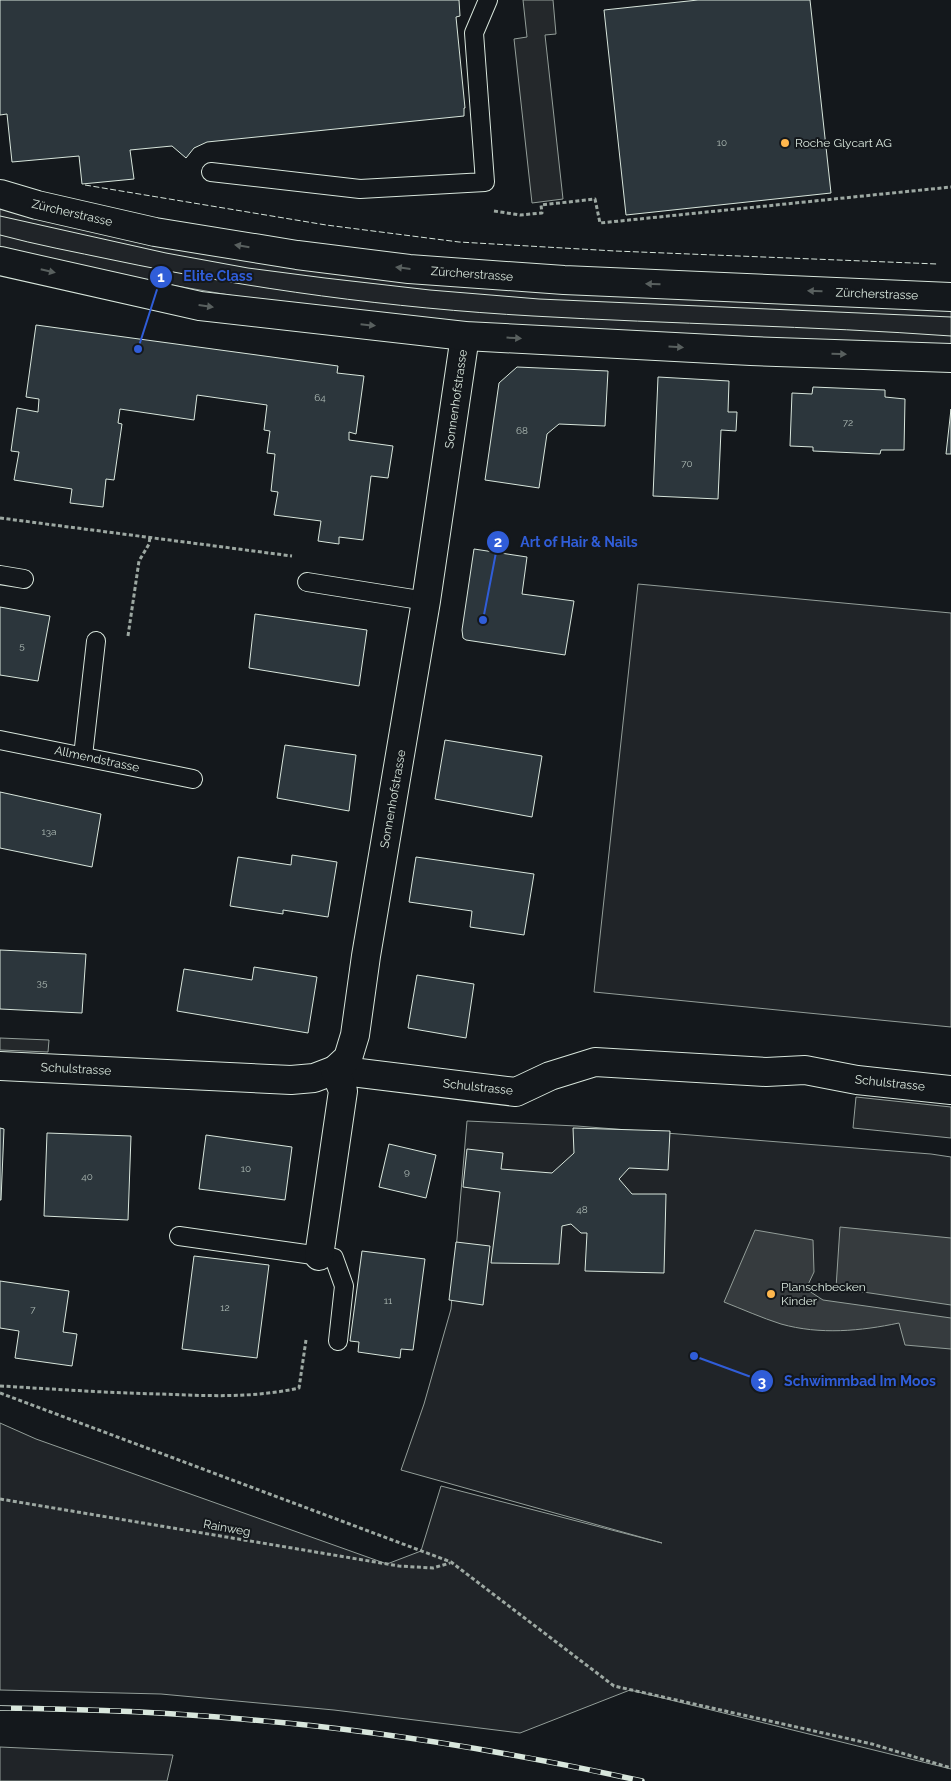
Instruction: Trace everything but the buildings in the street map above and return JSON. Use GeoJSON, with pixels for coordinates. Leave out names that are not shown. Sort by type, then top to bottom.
{"type":"FeatureCollection","features":[{"type":"Feature","properties":{"kind":"main road","name":"Zürcherstrasse"},"geometry":{"type":"LineString","coordinates":[[0,194],[37,205],[155,232],[297,255],[410,269],[564,280],[951,297]]}},
{"type":"Feature","properties":{"kind":"main road"},"geometry":{"type":"LineString","coordinates":[[0,261],[200,306],[465,336],[751,351],[951,358]]}},
{"type":"Feature","properties":{"kind":"main road","name":"Sonnenhofstrasse"},"geometry":{"type":"LineString","coordinates":[[335,1070],[348,1058],[355,1035],[366,956],[426,601],[465,336]]}},
{"type":"Feature","properties":{"kind":"main road","name":"Schulstrasse"},"geometry":{"type":"LineString","coordinates":[[0,1066],[291,1080],[314,1078],[335,1070],[516,1092],[550,1076],[594,1062],[766,1072],[805,1070],[857,1080],[951,1090]]}},
{"type":"Feature","properties":{"kind":"main road"},"geometry":{"type":"LineString","coordinates":[[320,1256],[343,1091],[335,1070]]}},
{"type":"Feature","properties":{"kind":"lane"},"geometry":{"type":"LineString","coordinates":[[211,172],[360,188],[485,182],[474,32],[488,0]]}},
{"type":"Feature","properties":{"kind":"lane"},"geometry":{"type":"LineString","coordinates":[[0,575],[24,579]]}},
{"type":"Feature","properties":{"kind":"lane"},"geometry":{"type":"LineString","coordinates":[[307,582],[426,601]]}},
{"type":"Feature","properties":{"kind":"lane"},"geometry":{"type":"LineString","coordinates":[[83,756],[96,641]]}},
{"type":"Feature","properties":{"kind":"lane","name":"Allmendstrasse"},"geometry":{"type":"LineString","coordinates":[[0,740],[193,779]]}},
{"type":"Feature","properties":{"kind":"lane"},"geometry":{"type":"LineString","coordinates":[[180,1236],[334,1258],[344,1286],[338,1341]]}},
{"type":"Feature","properties":{"kind":"path"},"geometry":{"type":"LineString","coordinates":[[520,215],[542,213],[541,205],[594,199],[600,223],[951,188]]}},
{"type":"Feature","properties":{"kind":"path"},"geometry":{"type":"LineString","coordinates":[[0,518],[294,556]]}},
{"type":"Feature","properties":{"kind":"path"},"geometry":{"type":"LineString","coordinates":[[126,645],[138,561],[149,544],[150,537]]}},
{"type":"Feature","properties":{"kind":"path"},"geometry":{"type":"LineString","coordinates":[[0,1386],[198,1396],[274,1394],[298,1388]]}},
{"type":"Feature","properties":{"kind":"path"},"geometry":{"type":"LineString","coordinates":[[0,1393],[451,1562],[614,1686],[872,1744],[951,1768]]}},
{"type":"Feature","properties":{"kind":"path","name":"Rainweg"},"geometry":{"type":"LineString","coordinates":[[0,1499],[400,1566],[433,1568],[451,1562]]}},
{"type":"Feature","properties":{"kind":"path"},"geometry":{"type":"LineString","coordinates":[[946,1766],[951,1762]]}},
{"type":"Feature","properties":{"kind":"shaded area"},"geometry":{"type":"Polygon","coordinates":[[[523,0],[553,0],[556,34],[545,35],[563,199],[532,203],[514,39],[527,37],[523,0]]]}},
{"type":"Feature","properties":{"kind":"shaded area"},"geometry":{"type":"Polygon","coordinates":[[[0,204],[89,225],[951,306],[951,346],[489,325],[293,306],[113,275],[0,252],[0,204]]]}},
{"type":"Feature","properties":{"kind":"shaded area"},"geometry":{"type":"Polygon","coordinates":[[[638,584],[951,613],[951,1027],[594,992],[638,584]]]}},
{"type":"Feature","properties":{"kind":"shaded area"},"geometry":{"type":"Polygon","coordinates":[[[0,1038],[49,1040],[48,1052],[0,1050],[0,1038]]]}},
{"type":"Feature","properties":{"kind":"shaded area"},"geometry":{"type":"Polygon","coordinates":[[[856,1097],[951,1107],[951,1138],[853,1128],[856,1097]]]}},
{"type":"Feature","properties":{"kind":"shaded area"},"geometry":{"type":"Polygon","coordinates":[[[467,1121],[577,1126],[951,1157],[951,1769],[630,1690],[520,1733],[334,1710],[161,1694],[0,1690],[0,1423],[36,1439],[387,1564],[421,1551],[441,1486],[662,1543],[401,1470],[424,1404],[451,1309],[467,1121]]]}},
{"type":"Feature","properties":{"kind":"shaded area"},"geometry":{"type":"Polygon","coordinates":[[[840,1227],[951,1238],[951,1305],[836,1288],[840,1227]]]}},
{"type":"Feature","properties":{"kind":"shaded area","name":"Planschbecken Kinder"},"geometry":{"type":"Polygon","coordinates":[[[755,1230],[813,1240],[814,1272],[806,1289],[823,1300],[951,1318],[951,1349],[905,1345],[899,1323],[855,1330],[811,1330],[781,1324],[724,1302],[755,1230]]]}},
{"type":"Feature","properties":{"kind":"shaded area"},"geometry":{"type":"Polygon","coordinates":[[[0,1747],[173,1755],[167,1781],[0,1781],[0,1747]]]}},
{"type":"Feature","properties":{"kind":"tram line"},"geometry":{"type":"LineString","coordinates":[[0,216],[166,253],[248,268],[430,290],[539,299],[951,317]]}},
{"type":"Feature","properties":{"kind":"tram line"},"geometry":{"type":"LineString","coordinates":[[0,235],[217,280],[322,296],[427,308],[533,316],[951,336]]}},
{"type":"Feature","properties":{"kind":"railway"},"geometry":{"type":"LineString","coordinates":[[0,1708],[158,1713],[221,1717],[351,1730],[497,1752],[642,1781]]}},
{"type":"Feature","properties":{"kind":"fence"},"geometry":{"type":"LineString","coordinates":[[85,185],[326,225],[459,242],[615,251],[937,264]]}},
{"type":"Feature","properties":{"kind":"place","name":"Roche Glycart AG"},"geometry":{"type":"Point","coordinates":[785,143]}},
{"type":"Feature","properties":{"kind":"place","name":"Elite Class"},"geometry":{"type":"Point","coordinates":[138,349]}},
{"type":"Feature","properties":{"kind":"place","name":"Art of Hair & Nails"},"geometry":{"type":"Point","coordinates":[483,620]}},
{"type":"Feature","properties":{"kind":"place","name":"Planschbecken Kinder"},"geometry":{"type":"Point","coordinates":[771,1294]}},
{"type":"Feature","properties":{"kind":"place","name":"Schwimmbad Im Moos"},"geometry":{"type":"Point","coordinates":[694,1356]}}]}
